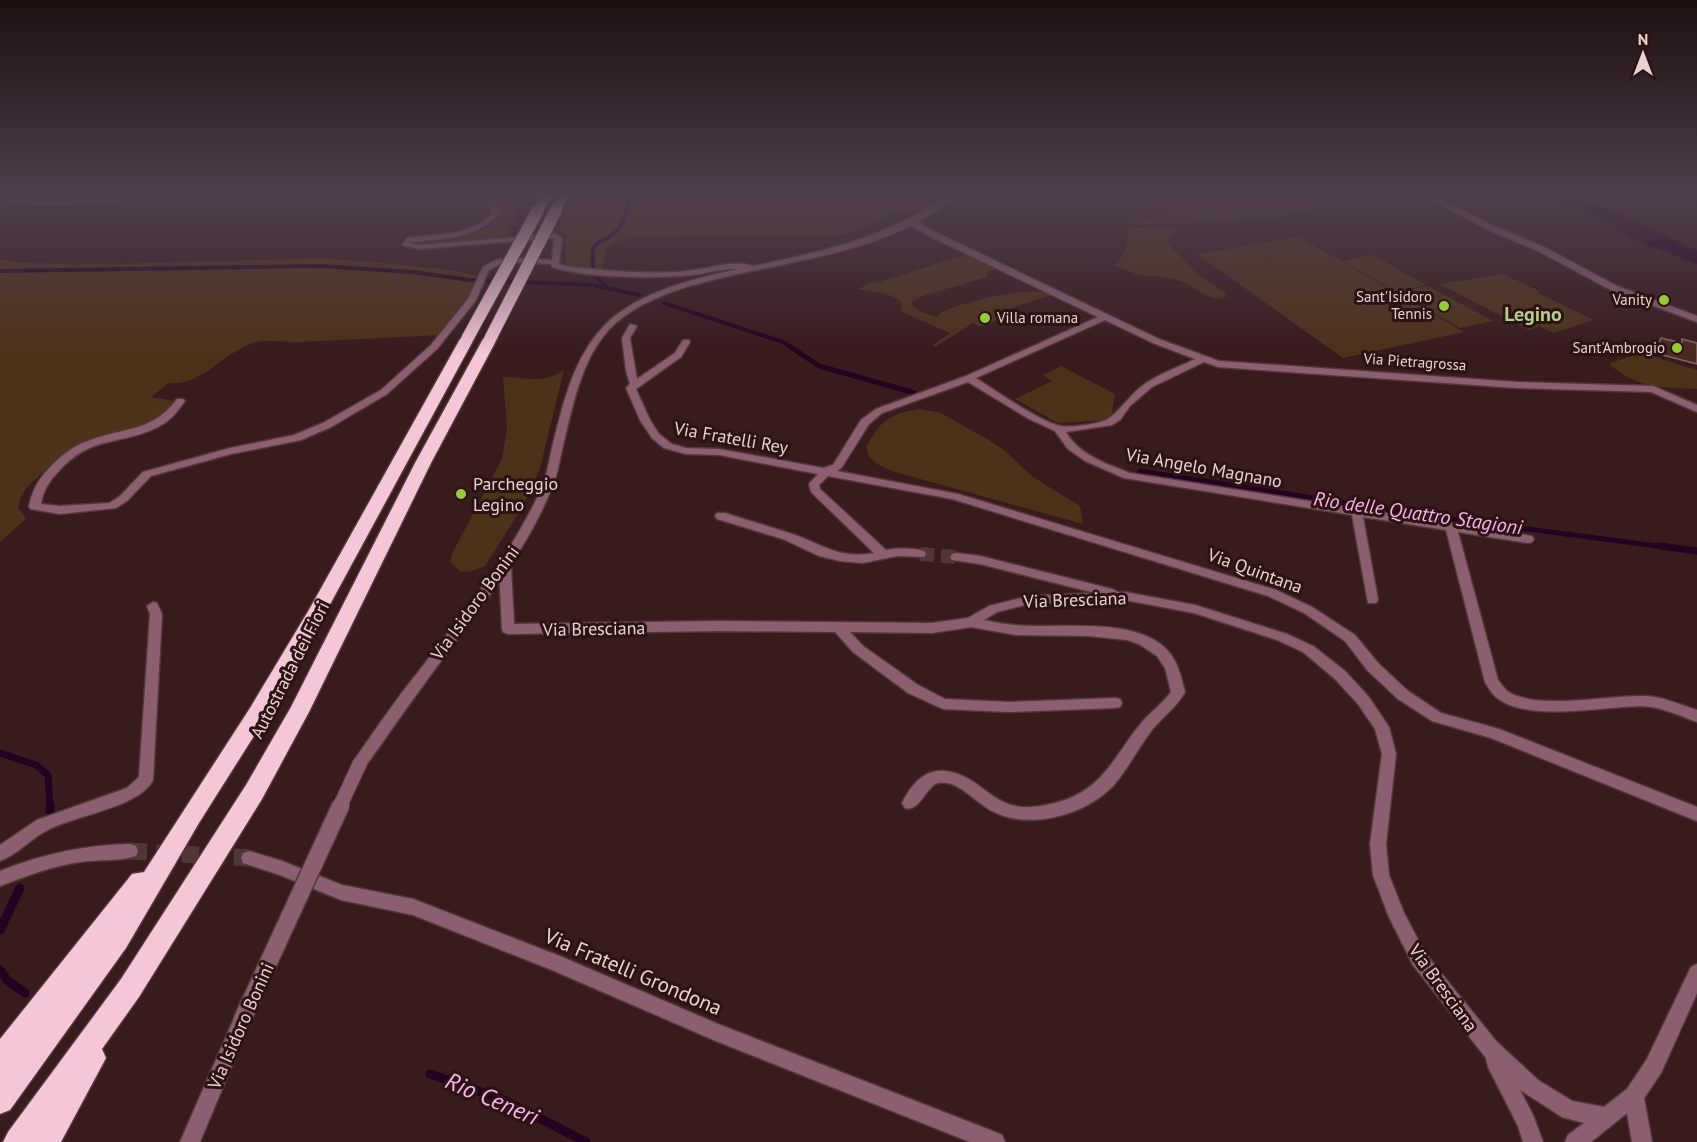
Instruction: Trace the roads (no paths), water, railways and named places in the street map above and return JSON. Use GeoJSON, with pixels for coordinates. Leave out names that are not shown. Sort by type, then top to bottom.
{"type":"FeatureCollection","features":[{"type":"Feature","properties":{"kind":"highway","name":"Autostrada dei Fiori"},"geometry":{"type":"LineString","coordinates":[[0,1100],[117,939],[191,816],[257,714],[318,610],[517,248]]}},
{"type":"Feature","properties":{"kind":"highway","name":"Autostrada dei Fiori"},"geometry":{"type":"LineString","coordinates":[[18,1142],[130,987],[254,792],[299,712],[423,463],[536,248]]}},
{"type":"Feature","properties":{"kind":"highway"},"geometry":{"type":"LineString","coordinates":[[0,1061],[191,816]]}},
{"type":"Feature","properties":{"kind":"highway"},"geometry":{"type":"LineString","coordinates":[[44,1142],[61,1116],[130,987]]}},
{"type":"Feature","properties":{"kind":"street"},"geometry":{"type":"LineString","coordinates":[[557,248],[555,262],[560,268],[576,271],[691,273],[727,266],[752,268]]}},
{"type":"Feature","properties":{"kind":"street","name":"Via Isidoro Bonini"},"geometry":{"type":"LineString","coordinates":[[190,1142],[242,1020],[360,762],[505,567],[549,483],[580,364],[604,329],[620,316],[653,297],[687,284],[839,248]]}},
{"type":"Feature","properties":{"kind":"street","name":"Via Pietragrossa"},"geometry":{"type":"LineString","coordinates":[[962,248],[1156,342],[1218,364],[1517,385],[1653,390],[1697,409]]}},
{"type":"Feature","properties":{"kind":"street"},"geometry":{"type":"LineString","coordinates":[[1537,248],[1634,296],[1697,319]]}},
{"type":"Feature","properties":{"kind":"street"},"geometry":{"type":"LineString","coordinates":[[180,401],[162,420],[149,429],[98,440],[65,457],[36,492],[35,507],[60,510],[112,506],[123,499],[147,474],[230,451],[297,438],[327,426],[384,392],[434,347],[472,300],[486,269],[499,262],[516,260],[555,262]]}},
{"type":"Feature","properties":{"kind":"street"},"geometry":{"type":"LineString","coordinates":[[884,555],[815,489],[814,484],[826,471],[837,467],[865,422],[879,411],[969,378],[1105,317]]}},
{"type":"Feature","properties":{"kind":"street","name":"Via Fratelli Rey"},"geometry":{"type":"LineString","coordinates":[[633,326],[626,338],[630,354],[627,361],[634,383],[631,388],[633,398],[653,433],[667,446],[719,452],[826,471]]}},
{"type":"Feature","properties":{"kind":"street"},"geometry":{"type":"LineString","coordinates":[[634,383],[653,374],[678,355],[686,342]]}},
{"type":"Feature","properties":{"kind":"street"},"geometry":{"type":"LineString","coordinates":[[969,378],[1034,417],[1059,429],[1108,423],[1149,385],[1202,359]]}},
{"type":"Feature","properties":{"kind":"street","name":"Via Angelo Magnano"},"geometry":{"type":"LineString","coordinates":[[1059,429],[1062,437],[1074,451],[1128,476],[1528,540]]}},
{"type":"Feature","properties":{"kind":"street","name":"Via Quintana"},"geometry":{"type":"LineString","coordinates":[[826,471],[954,496],[1272,593],[1308,610],[1350,638],[1373,667],[1403,695],[1437,717],[1494,733],[1697,814]]}},
{"type":"Feature","properties":{"kind":"street"},"geometry":{"type":"LineString","coordinates":[[1357,513],[1372,600]]}},
{"type":"Feature","properties":{"kind":"street"},"geometry":{"type":"LineString","coordinates":[[721,516],[771,531],[823,553],[840,557],[863,559],[897,552],[921,554]]}},
{"type":"Feature","properties":{"kind":"street"},"geometry":{"type":"LineString","coordinates":[[1450,528],[1492,682],[1502,694],[1514,700],[1561,708],[1646,701],[1697,716]]}},
{"type":"Feature","properties":{"kind":"street"},"geometry":{"type":"LineString","coordinates":[[956,557],[980,560],[1125,596]]}},
{"type":"Feature","properties":{"kind":"street","name":"Via Bresciana"},"geometry":{"type":"LineString","coordinates":[[505,567],[508,629],[720,626],[932,628],[971,622],[993,609],[1029,600],[1125,596],[1195,609],[1282,637],[1308,649],[1340,675],[1363,700],[1382,727],[1389,754],[1378,844],[1381,875],[1397,916],[1419,959],[1489,1048],[1531,1087],[1569,1110],[1608,1118]]}},
{"type":"Feature","properties":{"kind":"street"},"geometry":{"type":"LineString","coordinates":[[0,854],[42,825],[132,793],[146,780],[156,614],[153,606]]}},
{"type":"Feature","properties":{"kind":"street"},"geometry":{"type":"LineString","coordinates":[[910,803],[924,783],[936,776],[945,776],[1009,812],[1036,813],[1068,805],[1099,789],[1148,726],[1172,703],[1178,692],[1173,669],[1167,660],[1158,649],[1143,640],[1113,634],[1017,630],[971,622]]}},
{"type":"Feature","properties":{"kind":"street"},"geometry":{"type":"LineString","coordinates":[[839,628],[858,649],[913,689],[943,704],[1008,707],[1115,704]]}},
{"type":"Feature","properties":{"kind":"street"},"geometry":{"type":"LineString","coordinates":[[0,879],[36,863],[76,853],[130,851]]}},
{"type":"Feature","properties":{"kind":"street","name":"Via Fratelli Grondona"},"geometry":{"type":"LineString","coordinates":[[249,858],[282,868],[341,892],[413,907],[556,963],[716,1032],[994,1142]]}},
{"type":"Feature","properties":{"kind":"street"},"geometry":{"type":"LineString","coordinates":[[1575,1142],[1634,1096],[1654,1066],[1697,973]]}},
{"type":"Feature","properties":{"kind":"street","name":"Via Bresciana"},"geometry":{"type":"LineString","coordinates":[[1489,1048],[1526,1122],[1533,1142]]}},
{"type":"Feature","properties":{"kind":"street"},"geometry":{"type":"LineString","coordinates":[[1634,1096],[1642,1142]]}},
{"type":"Feature","properties":{"kind":"waterway"},"geometry":{"type":"LineString","coordinates":[[594,248],[594,275],[606,286]]}},
{"type":"Feature","properties":{"kind":"waterway","name":"Rio delle Quattro Stagioni"},"geometry":{"type":"LineString","coordinates":[[0,271],[321,266],[413,272],[469,280],[592,285],[639,295]]}},
{"type":"Feature","properties":{"kind":"waterway","name":"Rio delle Quattro Stagioni"},"geometry":{"type":"LineString","coordinates":[[664,303],[783,342],[793,349]]}},
{"type":"Feature","properties":{"kind":"waterway","name":"Rio delle Quattro Stagioni"},"geometry":{"type":"LineString","coordinates":[[791,347],[819,366],[915,393]]}},
{"type":"Feature","properties":{"kind":"waterway","name":"Rio delle Quattro Stagioni"},"geometry":{"type":"LineString","coordinates":[[1140,471],[1430,516],[1672,548]]}},
{"type":"Feature","properties":{"kind":"waterway","name":"Rio delle Quattro Stagioni"},"geometry":{"type":"LineString","coordinates":[[1660,546],[1697,551]]}},
{"type":"Feature","properties":{"kind":"waterway","name":"Rio Ceneri"},"geometry":{"type":"LineString","coordinates":[[0,753],[36,765],[48,775],[50,806]]}},
{"type":"Feature","properties":{"kind":"waterway","name":"Rio Ceneri"},"geometry":{"type":"LineString","coordinates":[[50,806],[50,811]]}},
{"type":"Feature","properties":{"kind":"waterway","name":"Rio Ceneri"},"geometry":{"type":"LineString","coordinates":[[0,930],[20,888]]}},
{"type":"Feature","properties":{"kind":"waterway","name":"Rio Ceneri"},"geometry":{"type":"LineString","coordinates":[[0,970],[7,980],[25,993]]}},
{"type":"Feature","properties":{"kind":"waterway","name":"Rio Ceneri"},"geometry":{"type":"LineString","coordinates":[[430,1074],[504,1100],[586,1142]]}},
{"type":"Feature","properties":{"kind":"tunnel"},"geometry":{"type":"LineString","coordinates":[[920,554],[956,557]]}},
{"type":"Feature","properties":{"kind":"tunnel"},"geometry":{"type":"LineString","coordinates":[[130,851],[249,858]]}},
{"type":"Feature","properties":{"kind":"place","name":"Vanity"},"geometry":{"type":"Point","coordinates":[1664,300]}},
{"type":"Feature","properties":{"kind":"place","name":"Sant'Isidoro Tennis"},"geometry":{"type":"Point","coordinates":[1444,306]}},
{"type":"Feature","properties":{"kind":"place","name":"Villa romana"},"geometry":{"type":"Point","coordinates":[985,318]}},
{"type":"Feature","properties":{"kind":"place","name":"Sant'Ambrogio"},"geometry":{"type":"Point","coordinates":[1677,348]}},
{"type":"Feature","properties":{"kind":"place","name":"Parcheggio Legino"},"geometry":{"type":"Point","coordinates":[461,494]}},
{"type":"Feature","properties":{"kind":"district","name":"Legino"},"geometry":{"type":"Point","coordinates":[1533,314]}}]}
